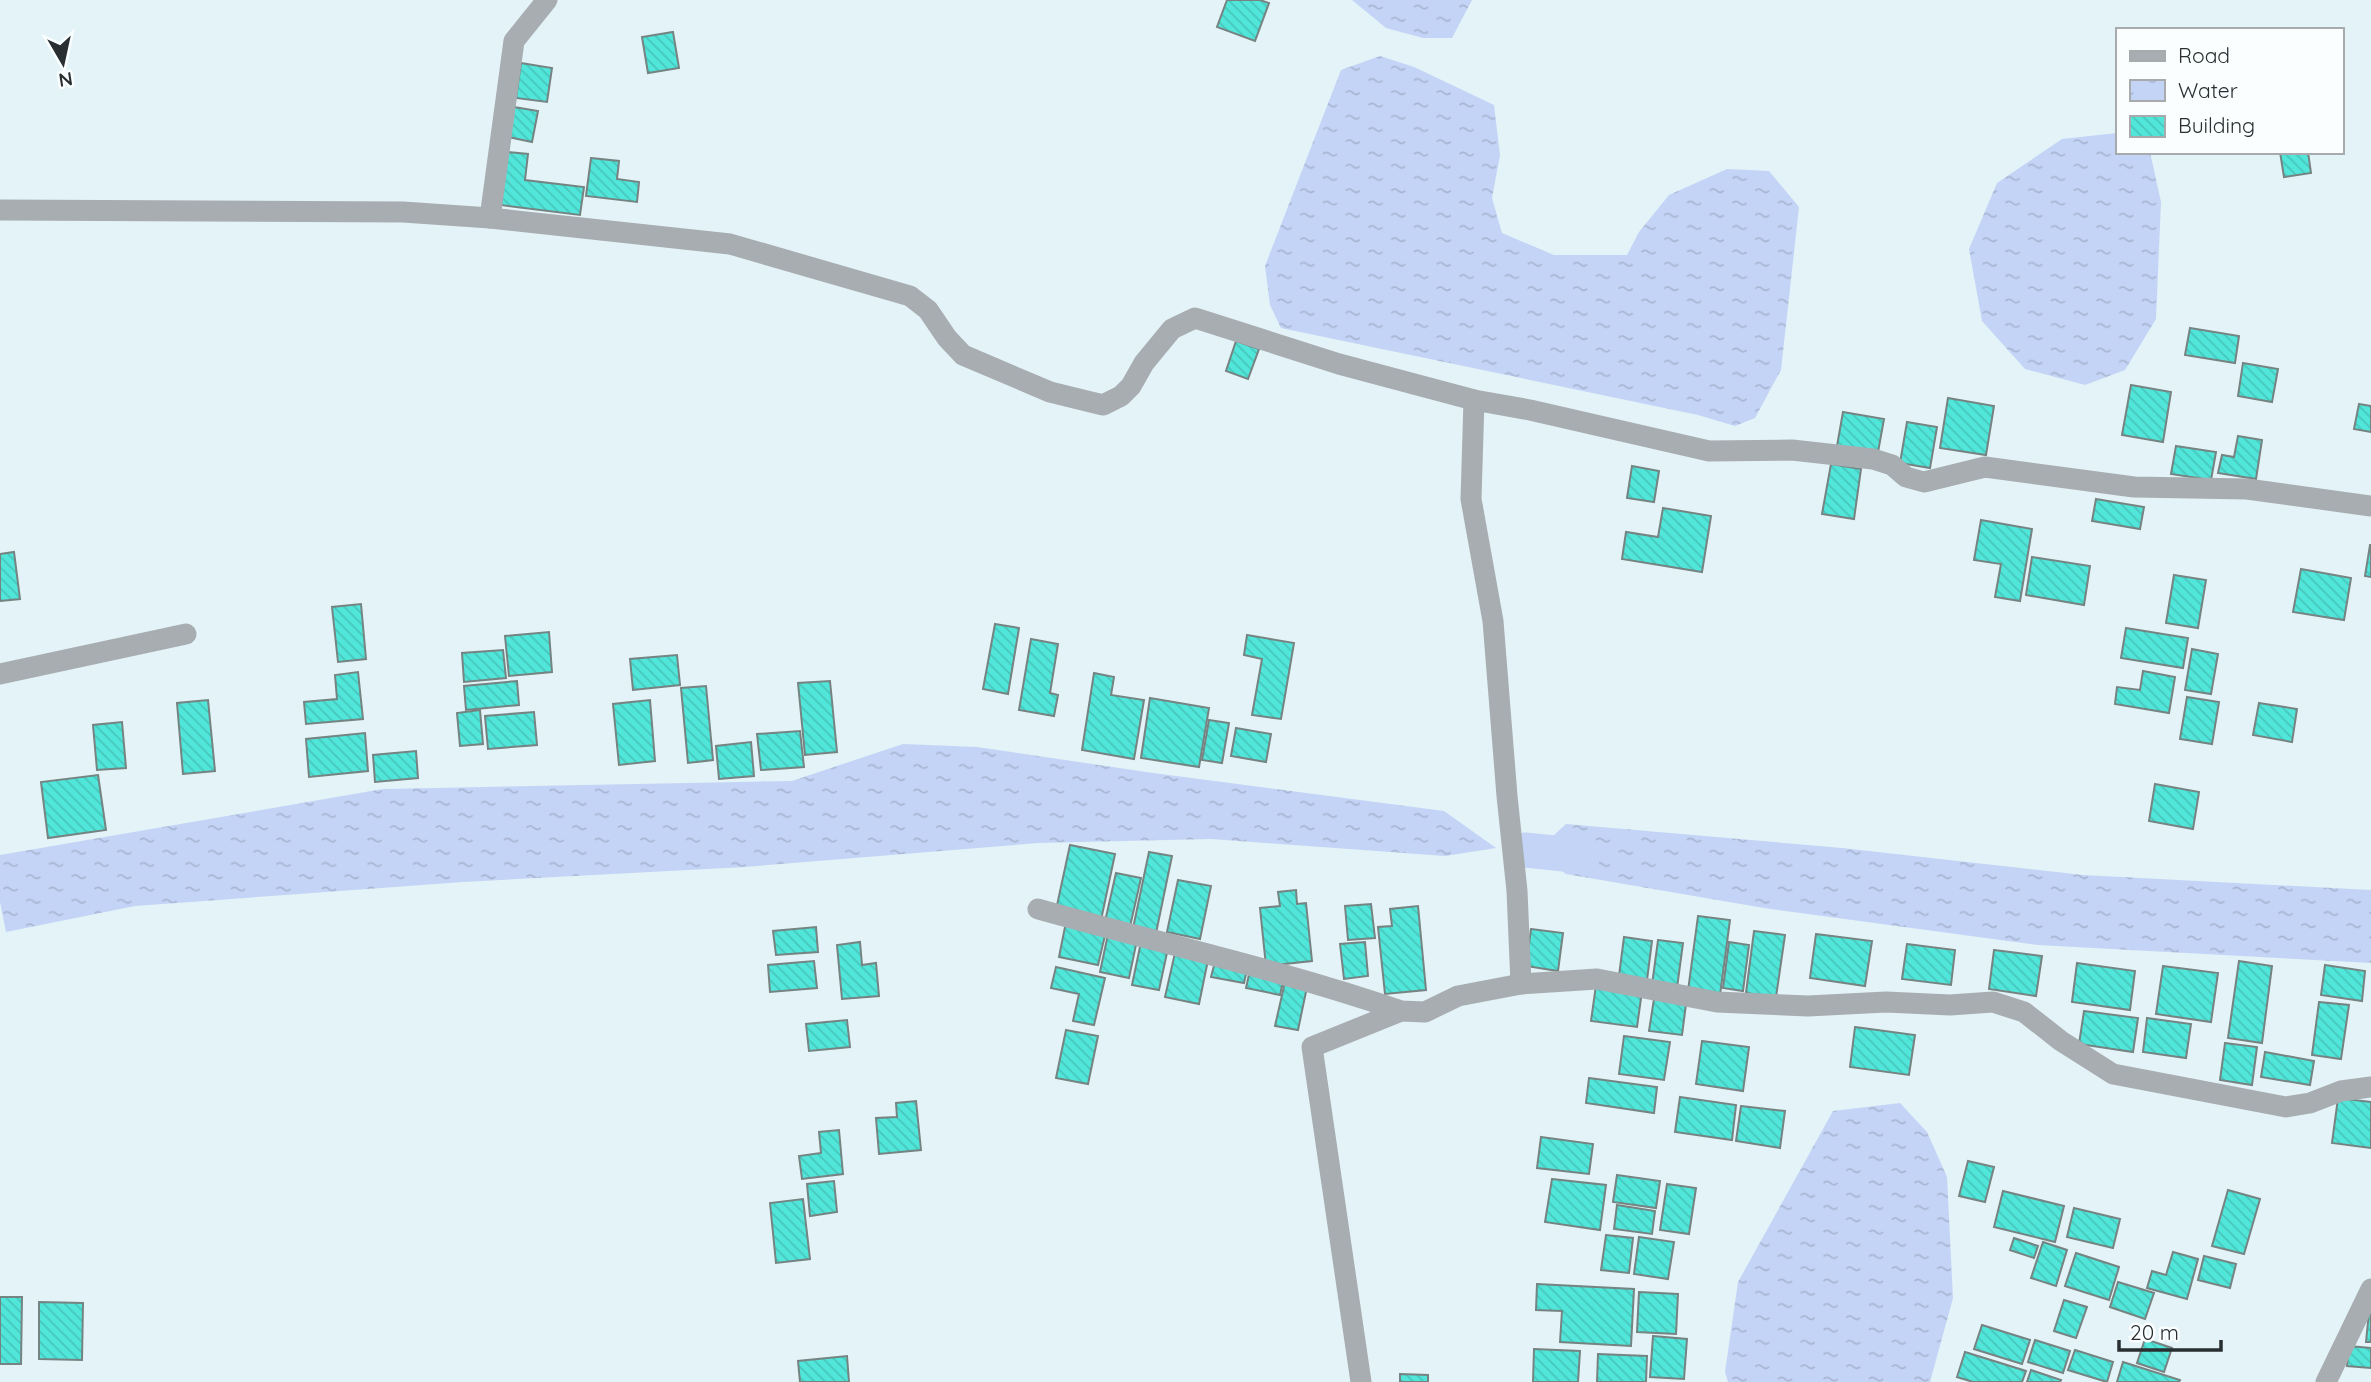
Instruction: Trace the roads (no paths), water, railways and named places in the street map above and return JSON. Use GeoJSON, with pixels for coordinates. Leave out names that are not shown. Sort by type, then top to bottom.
{"type":"FeatureCollection","features":[{"type":"Feature","properties":{"kind":"street"},"geometry":{"type":"LineString","coordinates":[[491,218],[514,41],[547,0]]}},
{"type":"Feature","properties":{"kind":"street"},"geometry":{"type":"LineString","coordinates":[[0,210],[403,212],[491,218],[730,244],[911,296],[929,310],[947,338],[963,355],[1050,392],[1094,404],[1103,405],[1121,396],[1172,329],[1195,318],[1339,364],[1474,400],[1530,410],[1709,451],[1792,450],[1873,459],[1892,464],[1906,477],[1924,482],[1985,467],[2134,487],[2247,489],[2371,506]]}},
{"type":"Feature","properties":{"kind":"street"},"geometry":{"type":"LineString","coordinates":[[1474,400],[1471,499],[1493,621],[1517,891],[1521,984]]}},
{"type":"Feature","properties":{"kind":"street"},"geometry":{"type":"LineString","coordinates":[[0,674],[186,634]]}},
{"type":"Feature","properties":{"kind":"street"},"geometry":{"type":"LineString","coordinates":[[1038,909],[1256,967],[1401,1011],[1425,1013],[1458,996],[1521,984],[1597,979],[1717,1002],[1808,1006],[1886,1002],[1950,1005],[1993,1002],[2024,1012],[2113,1074],[2286,1107],[2341,1091],[2371,1087]]}},
{"type":"Feature","properties":{"kind":"street"},"geometry":{"type":"LineString","coordinates":[[1360,1382],[1312,1047],[1401,1011]]}},
{"type":"Feature","properties":{"kind":"street"},"geometry":{"type":"LineString","coordinates":[[2326,1382],[2371,1289]]}},
{"type":"Feature","properties":{"kind":"water"},"geometry":{"type":"Polygon","coordinates":[[[1352,0],[1472,0],[1452,38],[1423,38],[1386,28],[1352,0]]]}},
{"type":"Feature","properties":{"kind":"water"},"geometry":{"type":"Polygon","coordinates":[[[1380,56],[1414,67],[1494,105],[1500,155],[1492,198],[1502,233],[1554,255],[1627,255],[1639,232],[1669,195],[1727,169],[1769,171],[1799,207],[1781,370],[1755,418],[1735,426],[1698,415],[1281,328],[1270,305],[1265,266],[1341,70],[1380,56]]]}},
{"type":"Feature","properties":{"kind":"water"},"geometry":{"type":"Polygon","coordinates":[[[2116,133],[2116,154],[2150,154],[2161,202],[2156,319],[2125,370],[2085,385],[2025,369],[1982,321],[1969,249],[1997,183],[2062,139],[2116,133]]]}},
{"type":"Feature","properties":{"kind":"water"},"geometry":{"type":"Polygon","coordinates":[[[903,744],[977,747],[1444,811],[1496,848],[1445,856],[1211,839],[1038,843],[745,867],[463,882],[135,906],[6,932],[0,902],[0,855],[383,789],[792,781],[903,744]]]}},
{"type":"Feature","properties":{"kind":"water"},"geometry":{"type":"Polygon","coordinates":[[[1566,824],[1842,848],[2083,875],[2371,890],[2371,963],[2038,945],[1764,908],[1566,874],[1537,851],[1566,824]]]}},
{"type":"Feature","properties":{"kind":"water"},"geometry":{"type":"Polygon","coordinates":[[[1900,1103],[1927,1132],[1947,1177],[1953,1298],[1930,1382],[1728,1382],[1725,1372],[1738,1282],[1833,1111],[1900,1103]]]}},
{"type":"Feature","properties":{"kind":"waterway"},"geometry":{"type":"LineString","coordinates":[[1525,850],[1583,856]]}}]}
